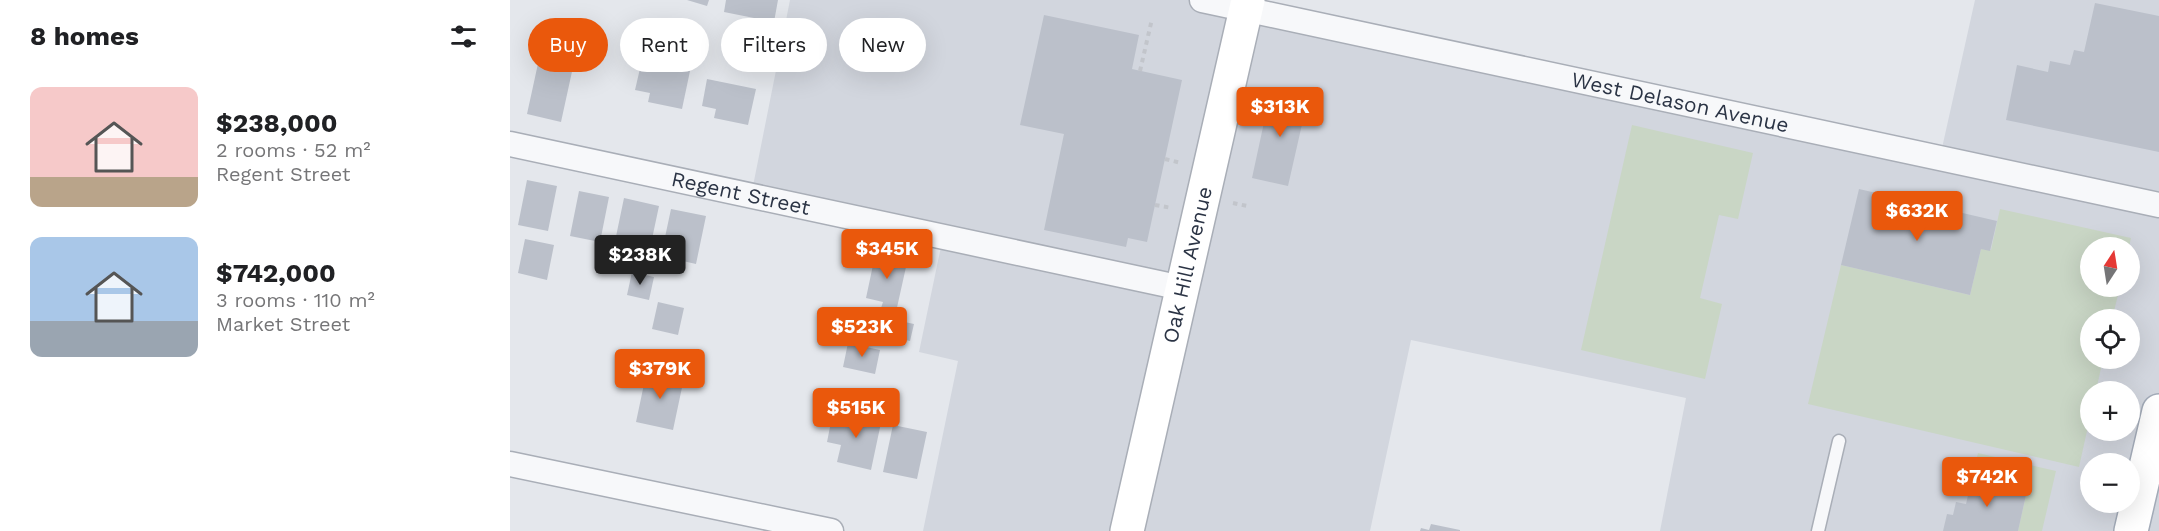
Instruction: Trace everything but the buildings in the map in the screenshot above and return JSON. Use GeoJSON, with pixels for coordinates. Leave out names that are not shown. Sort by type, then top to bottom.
{"type":"FeatureCollection","features":[{"type":"Feature","properties":{"kind":"street","name":"West Delason Avenue"},"geometry":{"type":"LineString","coordinates":[[1202,0],[1247,5],[2159,205]]}},
{"type":"Feature","properties":{"kind":"street","name":"Oak Hill Avenue"},"geometry":{"type":"LineString","coordinates":[[1127,531],[1247,5]]}},
{"type":"Feature","properties":{"kind":"street","name":"Regent Street"},"geometry":{"type":"LineString","coordinates":[[510,144],[1182,288]]}},
{"type":"Feature","properties":{"kind":"street"},"geometry":{"type":"LineString","coordinates":[[2132,531],[2158,424]]}},
{"type":"Feature","properties":{"kind":"street"},"geometry":{"type":"LineString","coordinates":[[510,464],[831,531]]}},
{"type":"Feature","properties":{"kind":"lane"},"geometry":{"type":"LineString","coordinates":[[1818,531],[1839,441]]}},
{"type":"Feature","properties":{"kind":"path"},"geometry":{"type":"LineString","coordinates":[[1140,71],[1152,19]]}},
{"type":"Feature","properties":{"kind":"path"},"geometry":{"type":"LineString","coordinates":[[1165,159],[1182,163]]}},
{"type":"Feature","properties":{"kind":"path"},"geometry":{"type":"LineString","coordinates":[[1228,202],[1247,206]]}},
{"type":"Feature","properties":{"kind":"path"},"geometry":{"type":"LineString","coordinates":[[1155,205],[1172,208]]}},
{"type":"Feature","properties":{"kind":"shaded area"},"geometry":{"type":"Polygon","coordinates":[[[790,0],[1248,0],[1940,157],[1975,0],[2159,0],[2159,531],[1660,531],[1686,398],[1411,340],[1370,531],[923,531],[958,361],[919,352],[943,237],[751,196],[776,72],[827,72],[827,18],[786,18],[790,0]]]}},
{"type":"Feature","properties":{"kind":"green space"},"geometry":{"type":"Polygon","coordinates":[[[1632,125],[1753,153],[1738,219],[1719,215],[1700,298],[1722,304],[1705,379],[1581,350],[1632,125]]]}},
{"type":"Feature","properties":{"kind":"green space"},"geometry":{"type":"Polygon","coordinates":[[[2000,209],[2126,237],[2080,237],[2080,297],[2118,297],[2114,309],[2080,309],[2080,369],[2101,369],[2098,381],[2080,381],[2080,441],[2085,441],[2082,453],[2080,453],[2079,467],[1808,404],[1841,265],[1970,295],[1981,249],[1991,250],[2000,209]]]}},
{"type":"Feature","properties":{"kind":"green space"},"geometry":{"type":"Polygon","coordinates":[[[1978,453],[2056,471],[2042,531],[2018,531],[2026,495],[1997,488],[2000,476],[1974,470],[1978,453]]]}}]}
